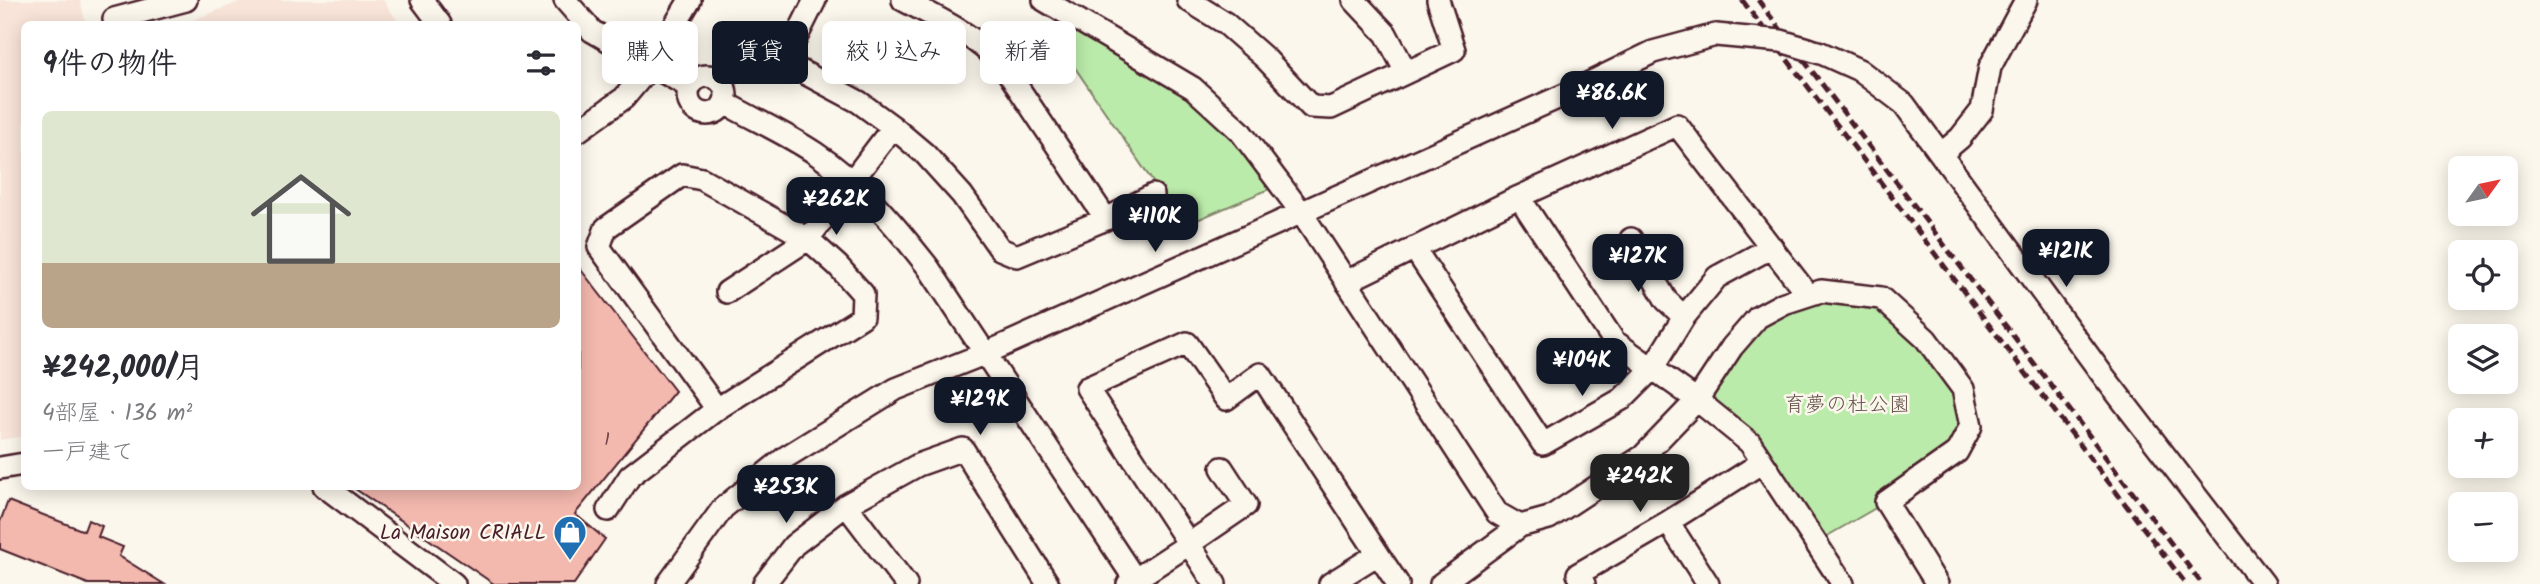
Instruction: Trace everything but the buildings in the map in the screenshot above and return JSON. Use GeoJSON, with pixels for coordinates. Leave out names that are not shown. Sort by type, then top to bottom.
{"type":"FeatureCollection","features":[{"type":"Feature","properties":{"kind":"street"},"geometry":{"type":"LineString","coordinates":[[113,14],[186,0]]}},
{"type":"Feature","properties":{"kind":"street"},"geometry":{"type":"LineString","coordinates":[[422,0],[438,21]]}},
{"type":"Feature","properties":{"kind":"street"},"geometry":{"type":"LineString","coordinates":[[565,0],[592,31],[602,37]]}},
{"type":"Feature","properties":{"kind":"street"},"geometry":{"type":"LineString","coordinates":[[677,21],[690,0]]}},
{"type":"Feature","properties":{"kind":"street"},"geometry":{"type":"LineString","coordinates":[[815,0],[784,62],[859,102],[925,154],[962,195],[1000,249],[1017,256],[1106,219],[1153,195]]}},
{"type":"Feature","properties":{"kind":"street"},"geometry":{"type":"LineString","coordinates":[[903,0],[961,30],[984,46],[1003,65],[1106,219]]}},
{"type":"Feature","properties":{"kind":"street"},"geometry":{"type":"LineString","coordinates":[[1188,0],[1225,23],[1266,59],[1311,107],[1331,108],[1454,50],[1438,0]]}},
{"type":"Feature","properties":{"kind":"street"},"geometry":{"type":"LineString","coordinates":[[1354,0],[1386,34],[1406,72]]}},
{"type":"Feature","properties":{"kind":"street"},"geometry":{"type":"LineString","coordinates":[[1941,153],[1960,138],[1982,110],[1990,67],[2026,0]]}},
{"type":"Feature","properties":{"kind":"street"},"geometry":{"type":"LineString","coordinates":[[1053,2],[1193,88],[1240,131],[1301,212],[1497,513],[1520,526]]}},
{"type":"Feature","properties":{"kind":"street"},"geometry":{"type":"LineString","coordinates":[[668,584],[723,509],[786,457],[896,389],[984,354],[1571,92],[1653,52],[1716,35],[1782,41],[1821,53],[1859,70],[1904,104],[2102,373],[2264,584]]}},
{"type":"Feature","properties":{"kind":"street"},"geometry":{"type":"LineString","coordinates":[[698,78],[709,75],[721,80],[727,91],[725,103],[815,153],[852,182],[898,229],[928,267],[1134,583],[1246,505],[1222,468]]}},
{"type":"Feature","properties":{"kind":"street"},"geometry":{"type":"LineString","coordinates":[[581,129],[624,98],[636,84]]}},
{"type":"Feature","properties":{"kind":"street"},"geometry":{"type":"LineString","coordinates":[[1346,282],[1519,197],[1677,125],[1808,295]]}},
{"type":"Feature","properties":{"kind":"street"},"geometry":{"type":"LineString","coordinates":[[727,292],[808,239],[893,127]]}},
{"type":"Feature","properties":{"kind":"street"},"geometry":{"type":"LineString","coordinates":[[608,510],[630,476],[717,409],[862,317],[863,294],[838,266],[808,239],[702,180],[682,175],[606,228],[599,247],[717,409]]}},
{"type":"Feature","properties":{"kind":"street"},"geometry":{"type":"LineString","coordinates":[[1519,197],[1614,341],[1697,400],[1750,443],[1843,584]]}},
{"type":"Feature","properties":{"kind":"street"},"geometry":{"type":"LineString","coordinates":[[1631,239],[1666,300],[1684,317]]}},
{"type":"Feature","properties":{"kind":"street"},"geometry":{"type":"LineString","coordinates":[[1414,248],[1543,444],[1622,398],[1652,369],[1684,317],[1717,277],[1772,247]]}},
{"type":"Feature","properties":{"kind":"street"},"geometry":{"type":"LineString","coordinates":[[1441,584],[1520,526],[1549,517],[1643,456],[1697,400],[1732,347],[1758,317],[1784,303],[1821,291],[1881,298],[1926,339],[1963,389],[1971,426],[1957,452],[1886,502],[1937,584]]}},
{"type":"Feature","properties":{"kind":"street"},"geometry":{"type":"LineString","coordinates":[[1215,584],[1087,388],[1187,343],[1226,399],[1260,374],[1398,584]]}},
{"type":"Feature","properties":{"kind":"street"},"geometry":{"type":"LineString","coordinates":[[764,584],[794,545],[846,505],[918,465],[963,449],[1048,584]]}},
{"type":"Feature","properties":{"kind":"street"},"geometry":{"type":"LineString","coordinates":[[1584,584],[1578,575],[1761,463]]}},
{"type":"Feature","properties":{"kind":"street"},"geometry":{"type":"LineString","coordinates":[[0,468],[21,464]]}},
{"type":"Feature","properties":{"kind":"street"},"geometry":{"type":"LineString","coordinates":[[329,490],[454,584]]}},
{"type":"Feature","properties":{"kind":"street"},"geometry":{"type":"LineString","coordinates":[[846,505],[906,584]]}},
{"type":"Feature","properties":{"kind":"street"},"geometry":{"type":"LineString","coordinates":[[1668,522],[1708,584]]}},
{"type":"Feature","properties":{"kind":"street"},"geometry":{"type":"LineString","coordinates":[[1330,584],[1378,554]]}},
{"type":"Feature","properties":{"kind":"shaded area"},"geometry":{"type":"Polygon","coordinates":[[[0,0],[80,0],[85,21],[21,21],[21,436],[0,440],[0,0]]]}},
{"type":"Feature","properties":{"kind":"shaded area"},"geometry":{"type":"Polygon","coordinates":[[[244,0],[383,0],[398,21],[191,21],[244,0]]]}},
{"type":"Feature","properties":{"kind":"green space"},"geometry":{"type":"Polygon","coordinates":[[[1076,29],[1168,79],[1214,120],[1274,187],[1183,226],[1076,69],[1076,29]]]}},
{"type":"Feature","properties":{"kind":"green space","name":"育夢の杜公園"},"geometry":{"type":"Polygon","coordinates":[[[1881,298],[1926,339],[1971,426],[1886,502],[1815,543],[1761,463],[1697,400],[1784,303],[1881,298]]]}},
{"type":"Feature","properties":{"kind":"railway"},"geometry":{"type":"LineString","coordinates":[[1742,0],[2186,584]]}},
{"type":"Feature","properties":{"kind":"railway"},"geometry":{"type":"LineString","coordinates":[[1758,0],[2202,584]]}},
{"type":"Feature","properties":{"kind":"place","name":"La Maison CRIALL"},"geometry":{"type":"Point","coordinates":[570,562]}}]}
